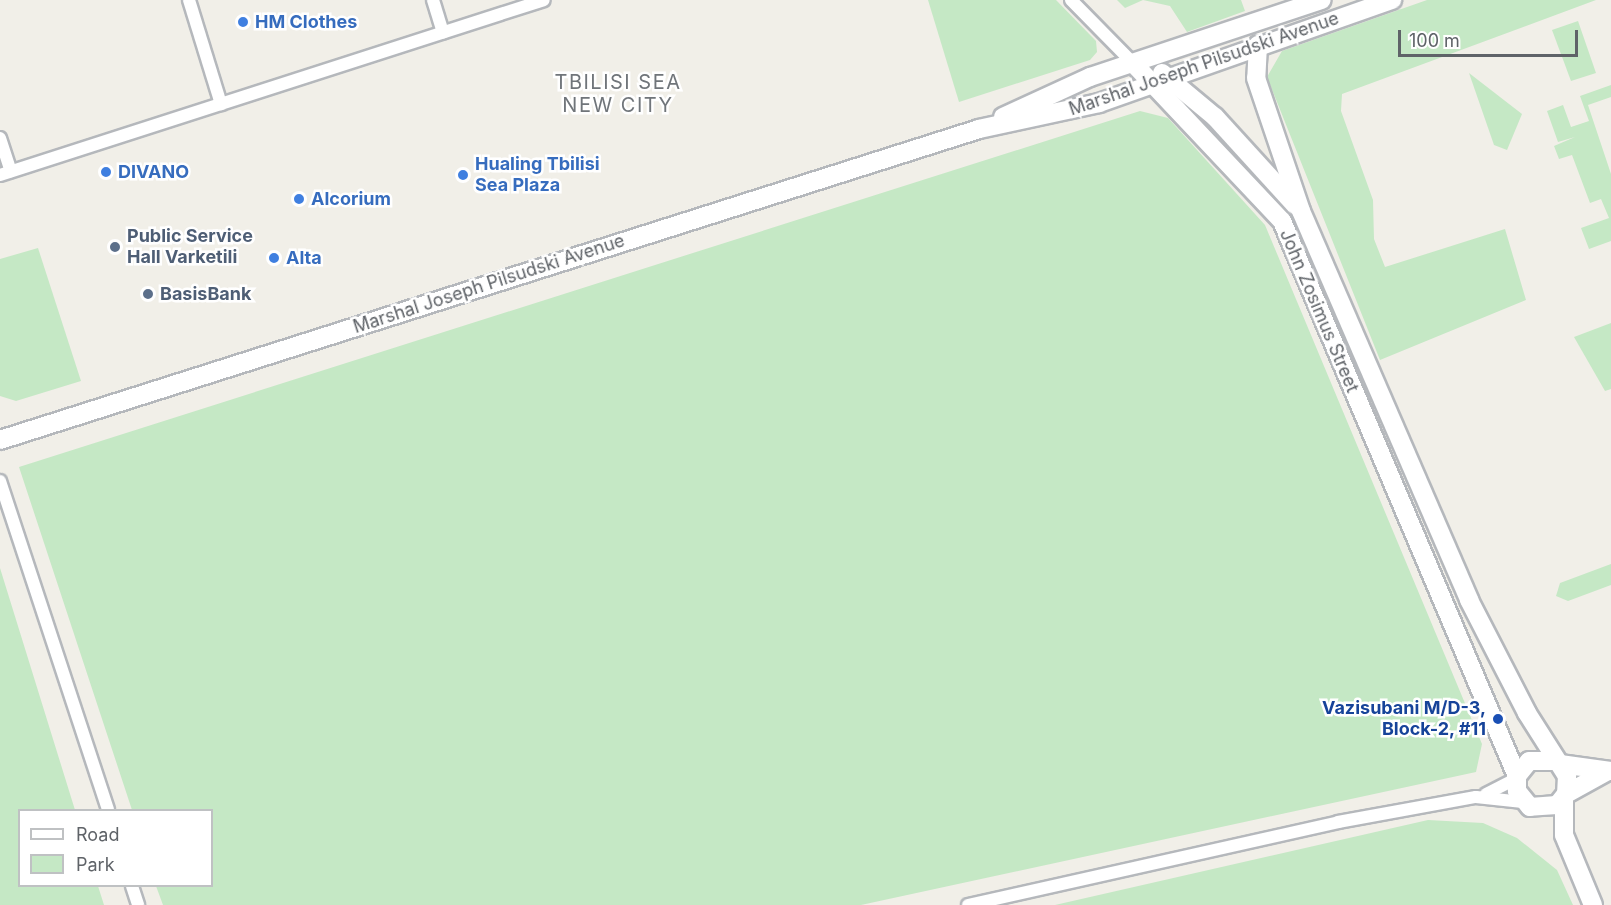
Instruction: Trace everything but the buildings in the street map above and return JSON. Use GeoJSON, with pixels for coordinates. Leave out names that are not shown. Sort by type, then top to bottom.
{"type":"FeatureCollection","features":[{"type":"Feature","properties":{"kind":"street"},"geometry":{"type":"LineString","coordinates":[[189,0],[221,104]]}},
{"type":"Feature","properties":{"kind":"street"},"geometry":{"type":"LineString","coordinates":[[433,0],[443,33]]}},
{"type":"Feature","properties":{"kind":"street"},"geometry":{"type":"LineString","coordinates":[[0,138],[6,173],[544,0]]}},
{"type":"Feature","properties":{"kind":"street"},"geometry":{"type":"LineString","coordinates":[[1071,0],[1133,63]]}},
{"type":"Feature","properties":{"kind":"street","name":"Marshal Joseph Pilsudski Avenue"},"geometry":{"type":"LineString","coordinates":[[979,129],[1055,92],[1133,63],[1322,0]]}},
{"type":"Feature","properties":{"kind":"street","name":"Marshal Joseph Pilsudski Avenue"},"geometry":{"type":"LineString","coordinates":[[0,440],[979,129],[1099,103],[1258,45],[1392,0]]}},
{"type":"Feature","properties":{"kind":"street","name":"John Zosimus Street"},"geometry":{"type":"LineString","coordinates":[[1258,45],[1256,78],[1304,218],[1469,600],[1558,763]]}},
{"type":"Feature","properties":{"kind":"street","name":"John Zosimus Street"},"geometry":{"type":"LineString","coordinates":[[1133,63],[1215,117],[1304,218]]}},
{"type":"Feature","properties":{"kind":"street","name":"John Zosimus Street"},"geometry":{"type":"LineString","coordinates":[[1161,80],[1282,221],[1516,777]]}},
{"type":"Feature","properties":{"kind":"street"},"geometry":{"type":"LineString","coordinates":[[1287,234],[1304,218]]}},
{"type":"Feature","properties":{"kind":"street"},"geometry":{"type":"LineString","coordinates":[[0,481],[108,809]]}},
{"type":"Feature","properties":{"kind":"street"},"geometry":{"type":"LineString","coordinates":[[968,905],[1338,822],[1476,797],[1516,777],[1537,758],[1610,771]]}},
{"type":"Feature","properties":{"kind":"street"},"geometry":{"type":"LineString","coordinates":[[1558,763],[1568,780],[1565,796],[1564,835],[1593,905]]}},
{"type":"Feature","properties":{"kind":"street"},"geometry":{"type":"LineString","coordinates":[[1476,797],[1551,808],[1565,796],[1610,771]]}},
{"type":"Feature","properties":{"kind":"street"},"geometry":{"type":"LineString","coordinates":[[1516,777],[1527,805],[1564,835]]}},
{"type":"Feature","properties":{"kind":"street"},"geometry":{"type":"LineString","coordinates":[[133,887],[138,905]]}},
{"type":"Feature","properties":{"kind":"green space"},"geometry":{"type":"Polygon","coordinates":[[[928,0],[1056,0],[1096,41],[1097,52],[1090,60],[959,102],[928,0]]]}},
{"type":"Feature","properties":{"kind":"green space"},"geometry":{"type":"Polygon","coordinates":[[[1117,0],[1143,0],[1125,8],[1117,0]]]}},
{"type":"Feature","properties":{"kind":"green space"},"geometry":{"type":"Polygon","coordinates":[[[1143,0],[1241,0],[1245,11],[1187,32],[1170,6],[1143,0]]]}},
{"type":"Feature","properties":{"kind":"green space"},"geometry":{"type":"Polygon","coordinates":[[[1427,0],[1596,0],[1342,94],[1341,111],[1373,200],[1374,239],[1385,267],[1505,229],[1526,300],[1380,360],[1267,77],[1282,51],[1427,0]]]}},
{"type":"Feature","properties":{"kind":"green space"},"geometry":{"type":"Polygon","coordinates":[[[1578,21],[1596,73],[1571,81],[1552,30],[1578,21]]]}},
{"type":"Feature","properties":{"kind":"green space"},"geometry":{"type":"Polygon","coordinates":[[[1469,73],[1522,114],[1507,150],[1494,145],[1469,73]]]}},
{"type":"Feature","properties":{"kind":"green space"},"geometry":{"type":"Polygon","coordinates":[[[1611,85],[1611,97],[1588,105],[1611,174],[1611,241],[1589,249],[1581,228],[1609,218],[1601,199],[1590,203],[1572,155],[1559,159],[1554,146],[1575,137],[1558,142],[1547,111],[1563,105],[1571,127],[1589,121],[1580,96],[1611,85]]]}},
{"type":"Feature","properties":{"kind":"green space"},"geometry":{"type":"Polygon","coordinates":[[[1140,111],[1168,118],[1265,225],[1482,744],[1476,772],[861,905],[163,905],[156,887],[213,887],[213,809],[132,809],[19,467],[1140,111]]]}},
{"type":"Feature","properties":{"kind":"green space"},"geometry":{"type":"Polygon","coordinates":[[[38,248],[81,381],[16,401],[0,396],[0,259],[38,248]]]}},
{"type":"Feature","properties":{"kind":"green space"},"geometry":{"type":"Polygon","coordinates":[[[1611,323],[1611,389],[1605,391],[1574,337],[1611,323]]]}},
{"type":"Feature","properties":{"kind":"green space"},"geometry":{"type":"Polygon","coordinates":[[[1611,564],[1611,585],[1568,601],[1556,596],[1560,583],[1611,564]]]}},
{"type":"Feature","properties":{"kind":"green space"},"geometry":{"type":"Polygon","coordinates":[[[0,568],[75,809],[18,809],[18,887],[98,887],[104,905],[0,905],[0,568]]]}},
{"type":"Feature","properties":{"kind":"green space"},"geometry":{"type":"Polygon","coordinates":[[[1428,820],[1483,823],[1517,838],[1557,870],[1573,905],[1055,905],[1428,820]]]}},
{"type":"Feature","properties":{"kind":"place","name":"HM Clothes"},"geometry":{"type":"Point","coordinates":[243,22]}},
{"type":"Feature","properties":{"kind":"place","name":"DIVANO"},"geometry":{"type":"Point","coordinates":[106,172]}},
{"type":"Feature","properties":{"kind":"place","name":"Hualing Tbilisi Sea Plaza"},"geometry":{"type":"Point","coordinates":[463,175]}},
{"type":"Feature","properties":{"kind":"place","name":"Alcorium"},"geometry":{"type":"Point","coordinates":[299,199]}},
{"type":"Feature","properties":{"kind":"place","name":"Public Service Hall Varketili"},"geometry":{"type":"Point","coordinates":[115,247]}},
{"type":"Feature","properties":{"kind":"place","name":"Alta"},"geometry":{"type":"Point","coordinates":[274,258]}},
{"type":"Feature","properties":{"kind":"place","name":"BasisBank"},"geometry":{"type":"Point","coordinates":[148,294]}},
{"type":"Feature","properties":{"kind":"place","name":"Vazisubani M/D-3, Block-2, #11"},"geometry":{"type":"Point","coordinates":[1498,719]}},
{"type":"Feature","properties":{"kind":"district","name":"TBILISI SEA NEW CITY"},"geometry":{"type":"Point","coordinates":[618,94]}}]}
